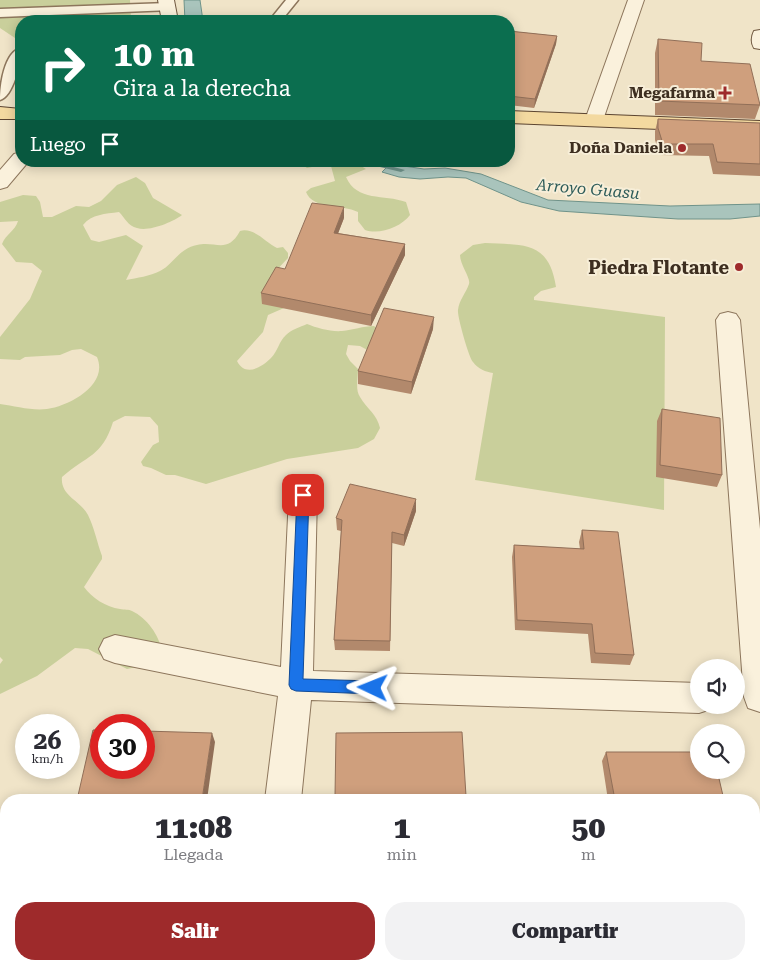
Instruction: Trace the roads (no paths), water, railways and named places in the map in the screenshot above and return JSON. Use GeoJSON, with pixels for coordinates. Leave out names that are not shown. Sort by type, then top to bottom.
{"type":"FeatureCollection","features":[{"type":"Feature","properties":{"kind":"main road"},"geometry":{"type":"LineString","coordinates":[[0,113],[15,114]]}},
{"type":"Feature","properties":{"kind":"main road"},"geometry":{"type":"LineString","coordinates":[[515,117],[760,127]]}},
{"type":"Feature","properties":{"kind":"street"},"geometry":{"type":"LineString","coordinates":[[594,120],[636,0]]}},
{"type":"Feature","properties":{"kind":"street"},"geometry":{"type":"LineString","coordinates":[[760,35],[760,44]]}},
{"type":"Feature","properties":{"kind":"street"},"geometry":{"type":"LineString","coordinates":[[0,183],[15,165]]}},
{"type":"Feature","properties":{"kind":"street"},"geometry":{"type":"LineString","coordinates":[[728,320],[760,699],[745,700]]}},
{"type":"Feature","properties":{"kind":"street"},"geometry":{"type":"LineString","coordinates":[[284,794],[296,685],[303,495]]}},
{"type":"Feature","properties":{"kind":"street"},"geometry":{"type":"LineString","coordinates":[[115,649],[296,685],[690,698]]}},
{"type":"Feature","properties":{"kind":"lane"},"geometry":{"type":"LineString","coordinates":[[280,15],[292,0]]}},
{"type":"Feature","properties":{"kind":"lane"},"geometry":{"type":"LineString","coordinates":[[111,15],[168,10]]}},
{"type":"Feature","properties":{"kind":"lane"},"geometry":{"type":"LineString","coordinates":[[0,13],[18,15]]}},
{"type":"Feature","properties":{"kind":"lane"},"geometry":{"type":"LineString","coordinates":[[0,96],[15,61]]}},
{"type":"Feature","properties":{"kind":"water"},"geometry":{"type":"Polygon","coordinates":[[[184,0],[200,0],[202,15],[185,15],[184,0]]]}},
{"type":"Feature","properties":{"kind":"water"},"geometry":{"type":"Polygon","coordinates":[[[387,167],[410,167],[424,169],[445,168],[481,174],[548,200],[670,206],[760,204],[760,216],[730,219],[678,219],[559,211],[521,202],[466,178],[420,179],[399,177],[382,172],[387,167]]]}},
{"type":"Feature","properties":{"kind":"waterway","name":"Arroyo Guasu"},"geometry":{"type":"LineString","coordinates":[[387,167],[401,170]]}},
{"type":"Feature","properties":{"kind":"place","name":"Megafarma"},"geometry":{"type":"Point","coordinates":[725,93]}},
{"type":"Feature","properties":{"kind":"place","name":"Doña Daniela"},"geometry":{"type":"Point","coordinates":[682,148]}},
{"type":"Feature","properties":{"kind":"place","name":"Piedra Flotante"},"geometry":{"type":"Point","coordinates":[739,267]}}]}
